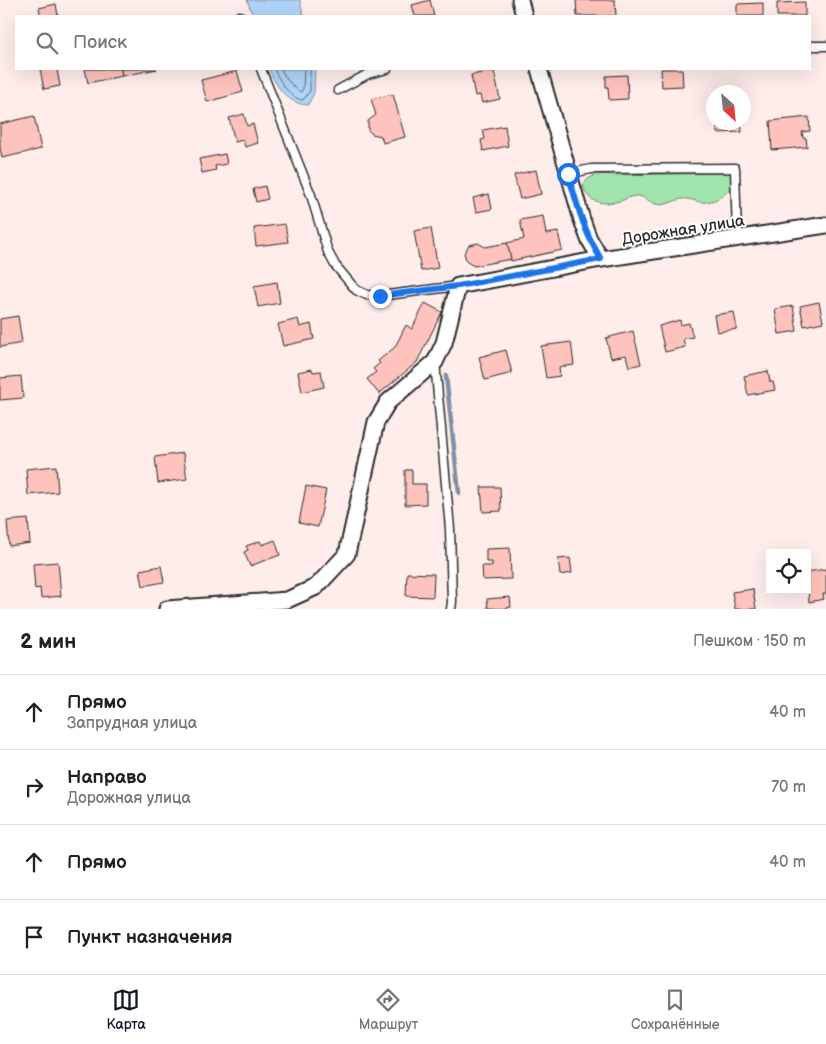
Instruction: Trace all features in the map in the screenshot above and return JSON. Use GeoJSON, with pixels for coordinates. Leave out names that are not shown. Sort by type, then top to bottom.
{"type":"FeatureCollection","features":[{"type":"Feature","properties":{"kind":"street"},"geometry":{"type":"LineString","coordinates":[[520,0],[524,15]]}},
{"type":"Feature","properties":{"kind":"street"},"geometry":{"type":"LineString","coordinates":[[539,70],[582,220],[589,240],[601,259]]}},
{"type":"Feature","properties":{"kind":"street","name":"Дорожная улица"},"geometry":{"type":"LineString","coordinates":[[458,286],[601,259],[826,224]]}},
{"type":"Feature","properties":{"kind":"street"},"geometry":{"type":"LineString","coordinates":[[167,609],[287,600],[316,586],[347,554],[376,422],[388,402],[435,362],[444,343],[458,286]]}},
{"type":"Feature","properties":{"kind":"lane"},"geometry":{"type":"LineString","coordinates":[[811,46],[826,46]]}},
{"type":"Feature","properties":{"kind":"lane"},"geometry":{"type":"LineString","coordinates":[[261,70],[311,195],[328,252],[335,265],[356,290],[367,295],[380,296],[458,286]]}},
{"type":"Feature","properties":{"kind":"lane"},"geometry":{"type":"LineString","coordinates":[[338,90],[368,74],[383,70]]}},
{"type":"Feature","properties":{"kind":"lane"},"geometry":{"type":"LineString","coordinates":[[568,174],[591,168],[735,168],[737,238]]}},
{"type":"Feature","properties":{"kind":"lane"},"geometry":{"type":"LineString","coordinates":[[435,362],[450,530],[451,609]]}},
{"type":"Feature","properties":{"kind":"green space"},"geometry":{"type":"Polygon","coordinates":[[[730,173],[734,180],[726,193],[717,199],[707,202],[685,199],[659,205],[638,196],[602,203],[588,196],[583,185],[589,178],[601,175],[730,173]]]}},
{"type":"Feature","properties":{"kind":"water"},"geometry":{"type":"Polygon","coordinates":[[[247,0],[300,0],[303,15],[253,15],[247,0]]]}},
{"type":"Feature","properties":{"kind":"water"},"geometry":{"type":"Polygon","coordinates":[[[269,70],[315,70],[314,93],[308,105],[288,98],[275,82],[269,70]]]}},
{"type":"Feature","properties":{"kind":"building"},"geometry":{"type":"Polygon","coordinates":[[[430,0],[434,15],[415,15],[412,5],[430,0]]]}},
{"type":"Feature","properties":{"kind":"building"},"geometry":{"type":"Polygon","coordinates":[[[576,0],[615,0],[616,15],[577,15],[576,0]]]}},
{"type":"Feature","properties":{"kind":"building"},"geometry":{"type":"Polygon","coordinates":[[[805,2],[805,15],[777,15],[777,3],[805,2]]]}},
{"type":"Feature","properties":{"kind":"building"},"geometry":{"type":"Polygon","coordinates":[[[763,3],[763,15],[737,15],[737,4],[763,3]]]}},
{"type":"Feature","properties":{"kind":"building"},"geometry":{"type":"Polygon","coordinates":[[[56,4],[58,15],[41,15],[39,8],[56,4]]]}},
{"type":"Feature","properties":{"kind":"building"},"geometry":{"type":"Polygon","coordinates":[[[40,70],[57,70],[60,86],[44,89],[40,70]]]}},
{"type":"Feature","properties":{"kind":"building"},"geometry":{"type":"Polygon","coordinates":[[[85,70],[121,70],[122,76],[88,83],[85,70]]]}},
{"type":"Feature","properties":{"kind":"building"},"geometry":{"type":"Polygon","coordinates":[[[121,70],[152,70],[122,76],[121,70]]]}},
{"type":"Feature","properties":{"kind":"building"},"geometry":{"type":"Polygon","coordinates":[[[661,70],[682,70],[683,86],[662,87],[661,70]]]}},
{"type":"Feature","properties":{"kind":"building"},"geometry":{"type":"Polygon","coordinates":[[[237,71],[243,92],[207,102],[201,80],[237,71]]]}},
{"type":"Feature","properties":{"kind":"building"},"geometry":{"type":"Polygon","coordinates":[[[494,71],[500,99],[482,103],[480,95],[475,96],[471,75],[494,71]]]}},
{"type":"Feature","properties":{"kind":"building"},"geometry":{"type":"Polygon","coordinates":[[[627,75],[628,99],[609,100],[606,76],[627,75]]]}},
{"type":"Feature","properties":{"kind":"building"},"geometry":{"type":"Polygon","coordinates":[[[393,94],[405,137],[383,143],[381,136],[372,134],[368,130],[368,121],[376,115],[371,99],[393,94]]]}},
{"type":"Feature","properties":{"kind":"building"},"geometry":{"type":"Polygon","coordinates":[[[244,114],[247,126],[253,124],[258,143],[245,147],[243,140],[235,142],[229,118],[244,114]]]}},
{"type":"Feature","properties":{"kind":"building"},"geometry":{"type":"Polygon","coordinates":[[[34,116],[41,149],[2,158],[0,124],[34,116]]]}},
{"type":"Feature","properties":{"kind":"building"},"geometry":{"type":"Polygon","coordinates":[[[809,117],[810,131],[802,132],[803,138],[806,138],[807,147],[772,150],[770,121],[809,117]]]}},
{"type":"Feature","properties":{"kind":"building"},"geometry":{"type":"Polygon","coordinates":[[[505,126],[508,146],[483,151],[481,140],[485,139],[483,130],[505,126]]]}},
{"type":"Feature","properties":{"kind":"building"},"geometry":{"type":"Polygon","coordinates":[[[717,130],[742,130],[742,132],[717,133],[717,130]]]}},
{"type":"Feature","properties":{"kind":"building"},"geometry":{"type":"Polygon","coordinates":[[[225,154],[227,164],[215,166],[216,170],[202,173],[199,159],[225,154]]]}},
{"type":"Feature","properties":{"kind":"building"},"geometry":{"type":"Polygon","coordinates":[[[536,170],[541,194],[520,199],[514,175],[536,170]]]}},
{"type":"Feature","properties":{"kind":"building"},"geometry":{"type":"Polygon","coordinates":[[[265,186],[268,199],[256,202],[253,189],[265,186]]]}},
{"type":"Feature","properties":{"kind":"building"},"geometry":{"type":"Polygon","coordinates":[[[489,194],[492,209],[476,212],[473,198],[489,194]]]}},
{"type":"Feature","properties":{"kind":"building"},"geometry":{"type":"Polygon","coordinates":[[[543,216],[546,234],[558,232],[562,250],[511,261],[507,243],[524,239],[520,220],[543,216]]]}},
{"type":"Feature","properties":{"kind":"building"},"geometry":{"type":"Polygon","coordinates":[[[285,224],[288,242],[256,246],[254,228],[285,224]]]}},
{"type":"Feature","properties":{"kind":"building"},"geometry":{"type":"Polygon","coordinates":[[[431,228],[438,268],[421,271],[414,231],[431,228]]]}},
{"type":"Feature","properties":{"kind":"building"},"geometry":{"type":"Polygon","coordinates":[[[478,243],[485,247],[507,243],[511,259],[474,266],[467,262],[464,253],[469,245],[478,243]]]}},
{"type":"Feature","properties":{"kind":"building"},"geometry":{"type":"Polygon","coordinates":[[[277,282],[280,303],[258,307],[254,286],[277,282]]]}},
{"type":"Feature","properties":{"kind":"building"},"geometry":{"type":"Polygon","coordinates":[[[819,302],[823,322],[804,326],[800,306],[819,302]]]}},
{"type":"Feature","properties":{"kind":"building"},"geometry":{"type":"Polygon","coordinates":[[[425,303],[442,312],[417,362],[379,394],[367,379],[376,372],[373,369],[380,363],[378,361],[395,347],[406,325],[412,329],[425,303]]]}},
{"type":"Feature","properties":{"kind":"building"},"geometry":{"type":"Polygon","coordinates":[[[793,306],[797,331],[779,334],[775,309],[793,306]]]}},
{"type":"Feature","properties":{"kind":"building"},"geometry":{"type":"Polygon","coordinates":[[[734,312],[737,329],[717,332],[714,315],[734,312]]]}},
{"type":"Feature","properties":{"kind":"building"},"geometry":{"type":"Polygon","coordinates":[[[18,316],[22,343],[0,347],[0,319],[18,316]]]}},
{"type":"Feature","properties":{"kind":"building"},"geometry":{"type":"Polygon","coordinates":[[[298,319],[300,327],[311,324],[314,339],[283,346],[278,324],[298,319]]]}},
{"type":"Feature","properties":{"kind":"building"},"geometry":{"type":"Polygon","coordinates":[[[680,320],[681,325],[689,323],[693,337],[683,339],[685,347],[665,352],[659,326],[680,320]]]}},
{"type":"Feature","properties":{"kind":"building"},"geometry":{"type":"Polygon","coordinates":[[[633,331],[641,364],[629,367],[626,355],[611,358],[606,338],[633,331]]]}},
{"type":"Feature","properties":{"kind":"building"},"geometry":{"type":"Polygon","coordinates":[[[571,342],[574,365],[559,367],[560,376],[546,378],[541,346],[571,342]]]}},
{"type":"Feature","properties":{"kind":"building"},"geometry":{"type":"Polygon","coordinates":[[[506,350],[512,373],[485,380],[479,357],[506,350]]]}},
{"type":"Feature","properties":{"kind":"building"},"geometry":{"type":"Polygon","coordinates":[[[312,369],[313,372],[321,371],[324,387],[302,392],[298,372],[312,369]]]}},
{"type":"Feature","properties":{"kind":"building"},"geometry":{"type":"Polygon","coordinates":[[[768,371],[770,382],[773,382],[775,390],[748,395],[744,376],[768,371]]]}},
{"type":"Feature","properties":{"kind":"building"},"geometry":{"type":"Polygon","coordinates":[[[21,376],[23,398],[0,400],[0,378],[21,376]]]}},
{"type":"Feature","properties":{"kind":"building"},"geometry":{"type":"Polygon","coordinates":[[[183,453],[187,479],[158,483],[155,457],[183,453]]]}},
{"type":"Feature","properties":{"kind":"building"},"geometry":{"type":"Polygon","coordinates":[[[56,466],[58,492],[28,495],[26,469],[56,466]]]}},
{"type":"Feature","properties":{"kind":"building"},"geometry":{"type":"Polygon","coordinates":[[[405,470],[412,470],[412,484],[426,484],[426,504],[405,505],[405,470]]]}},
{"type":"Feature","properties":{"kind":"building"},"geometry":{"type":"Polygon","coordinates":[[[306,486],[326,490],[318,527],[299,523],[306,486]]]}},
{"type":"Feature","properties":{"kind":"building"},"geometry":{"type":"Polygon","coordinates":[[[481,487],[500,487],[501,511],[483,512],[481,487]]]}},
{"type":"Feature","properties":{"kind":"building"},"geometry":{"type":"Polygon","coordinates":[[[28,519],[30,543],[9,546],[7,521],[28,519]]]}},
{"type":"Feature","properties":{"kind":"building"},"geometry":{"type":"Polygon","coordinates":[[[275,540],[280,555],[250,566],[244,552],[248,550],[246,546],[260,541],[262,545],[275,540]]]}},
{"type":"Feature","properties":{"kind":"building"},"geometry":{"type":"Polygon","coordinates":[[[510,548],[511,579],[483,580],[482,566],[492,566],[492,562],[486,562],[486,549],[510,548]]]}},
{"type":"Feature","properties":{"kind":"building"},"geometry":{"type":"Polygon","coordinates":[[[570,558],[572,573],[560,575],[558,559],[570,558]]]}},
{"type":"Feature","properties":{"kind":"building"},"geometry":{"type":"Polygon","coordinates":[[[58,562],[61,596],[41,598],[40,588],[35,589],[33,564],[58,562]]]}},
{"type":"Feature","properties":{"kind":"building"},"geometry":{"type":"Polygon","coordinates":[[[161,566],[164,582],[143,586],[140,570],[161,566]]]}},
{"type":"Feature","properties":{"kind":"building"},"geometry":{"type":"Polygon","coordinates":[[[826,569],[826,594],[823,594],[824,599],[809,602],[808,594],[811,594],[811,571],[826,569]]]}},
{"type":"Feature","properties":{"kind":"building"},"geometry":{"type":"Polygon","coordinates":[[[407,573],[434,574],[433,597],[406,596],[407,573]]]}},
{"type":"Feature","properties":{"kind":"building"},"geometry":{"type":"Polygon","coordinates":[[[753,589],[756,609],[735,609],[732,592],[753,589]]]}},
{"type":"Feature","properties":{"kind":"building"},"geometry":{"type":"Polygon","coordinates":[[[510,597],[511,607],[506,609],[488,608],[487,599],[510,597]]]}},
{"type":"Feature","properties":{"kind":"waterway"},"geometry":{"type":"LineString","coordinates":[[446,376],[459,493]]}},
{"type":"Feature","properties":{"kind":"route"},"geometry":{"type":"LineString","coordinates":[[380,296],[458,286],[601,259],[589,240],[568,174]]}}]}
